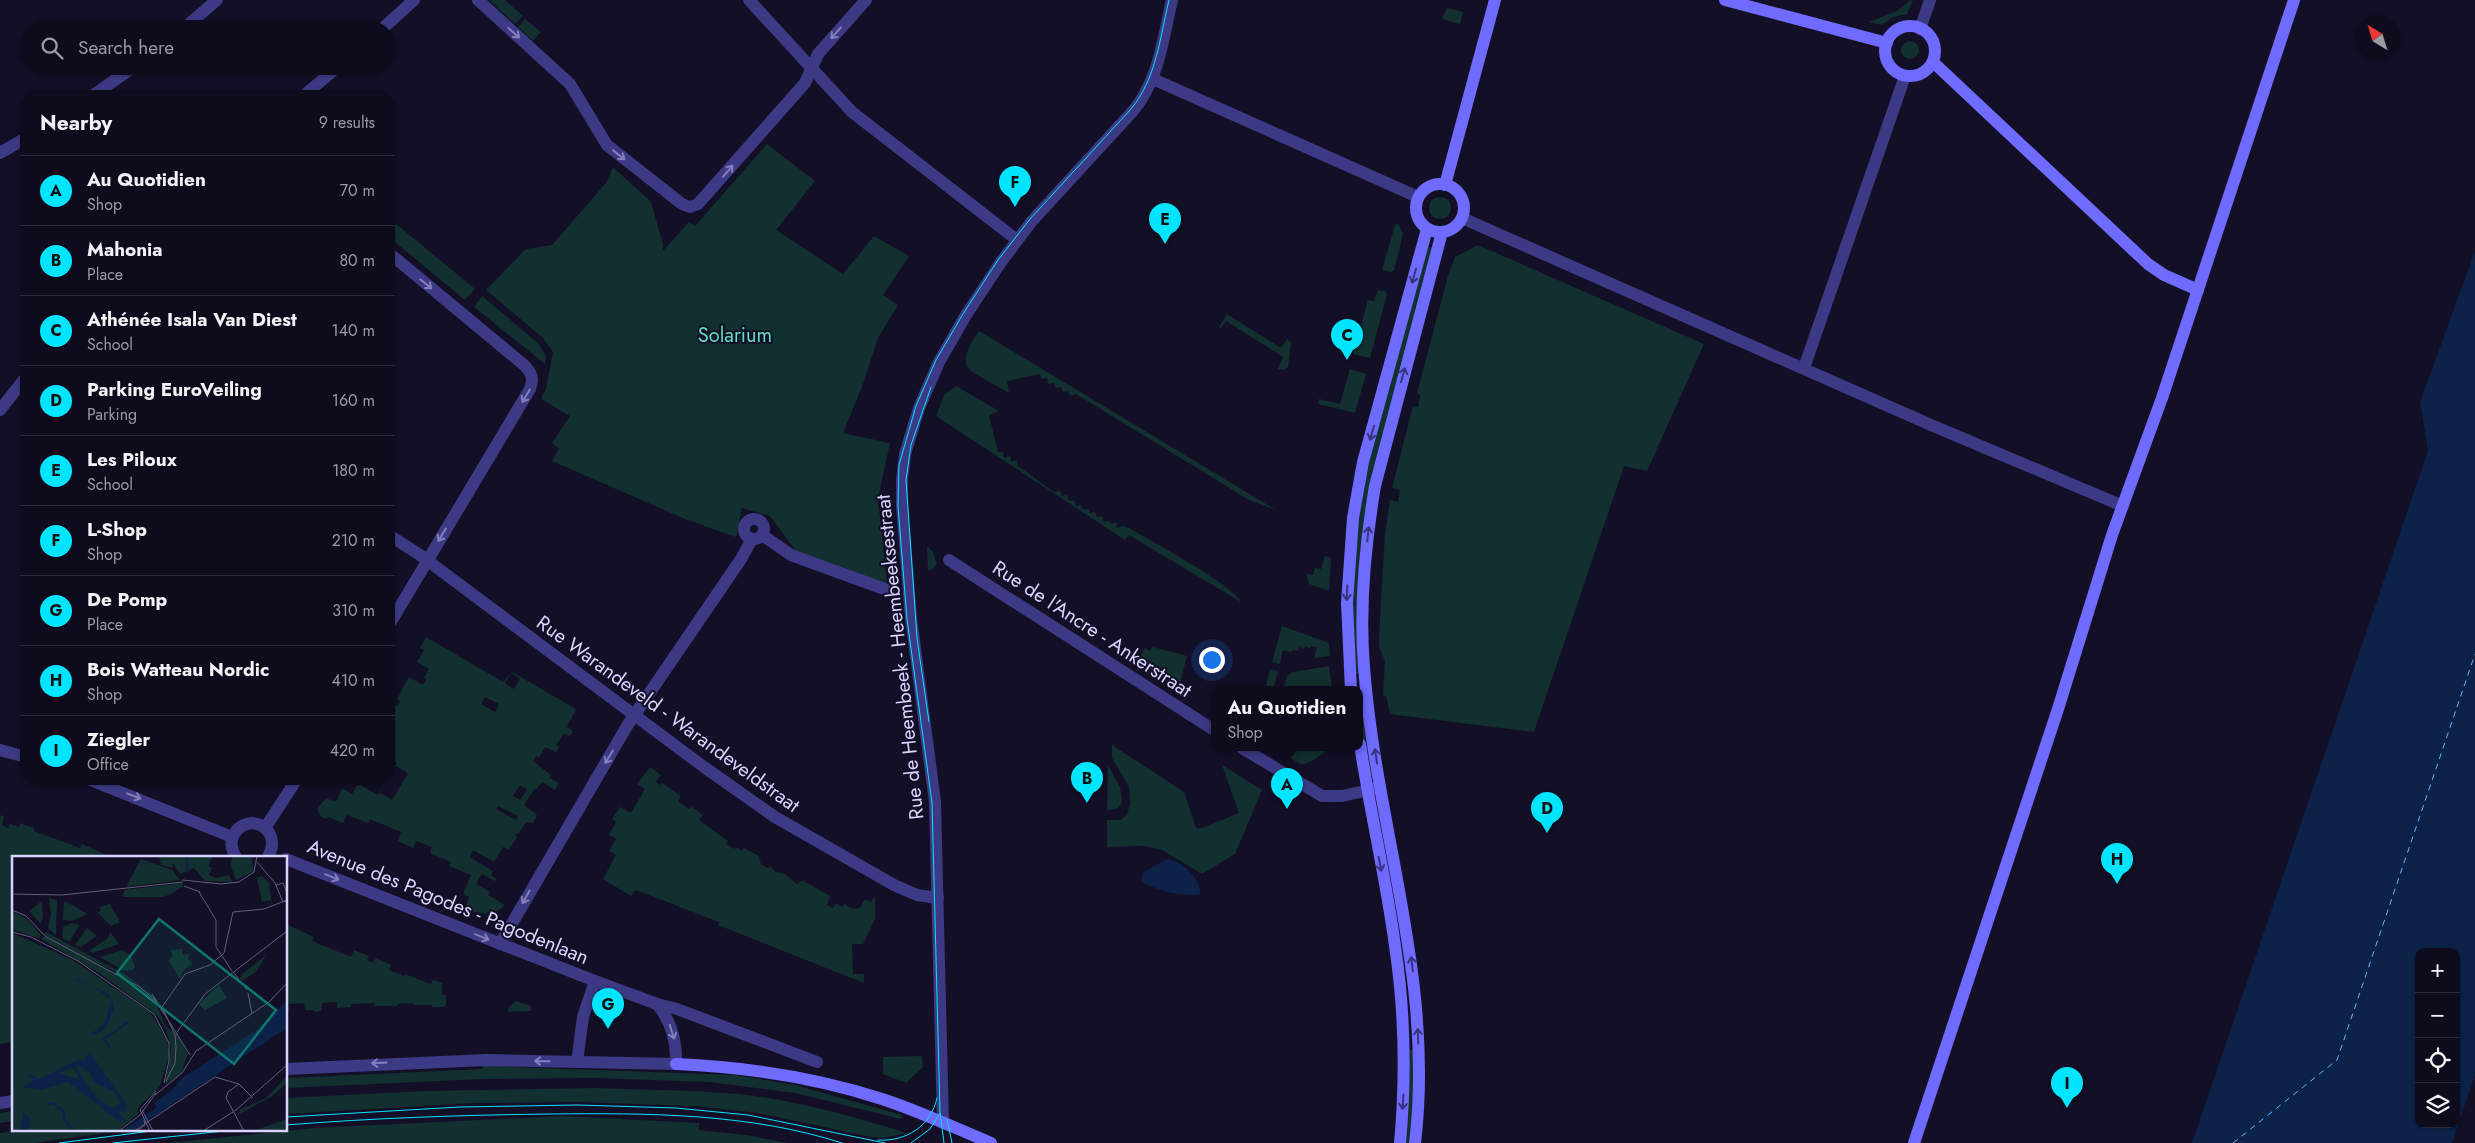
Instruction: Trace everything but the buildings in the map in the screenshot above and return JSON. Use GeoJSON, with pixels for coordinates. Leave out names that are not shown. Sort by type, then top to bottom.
{"type":"FeatureCollection","features":[{"type":"Feature","properties":{"kind":"street"},"geometry":{"type":"LineString","coordinates":[[194,20],[217,0]]}},
{"type":"Feature","properties":{"kind":"street"},"geometry":{"type":"LineString","coordinates":[[392,20],[414,0]]}},
{"type":"Feature","properties":{"kind":"street"},"geometry":{"type":"LineString","coordinates":[[478,0],[570,84],[612,150],[682,204],[694,206],[805,83],[818,54],[866,0]]}},
{"type":"Feature","properties":{"kind":"street"},"geometry":{"type":"LineString","coordinates":[[749,0],[863,121],[1017,240]]}},
{"type":"Feature","properties":{"kind":"street","name":"Rue de Heembeek - Heembeeksestraat"},"geometry":{"type":"LineString","coordinates":[[942,1123],[938,898],[933,781],[913,638],[902,505],[903,466],[919,408],[939,362],[966,315],[1017,240],[1133,111],[1153,80],[1172,0]]}},
{"type":"Feature","properties":{"kind":"street"},"geometry":{"type":"LineString","coordinates":[[1445,185],[1495,0]]}},
{"type":"Feature","properties":{"kind":"street"},"geometry":{"type":"LineString","coordinates":[[1725,0],[1887,44]]}},
{"type":"Feature","properties":{"kind":"street"},"geometry":{"type":"LineString","coordinates":[[1920,28],[1930,0]]}},
{"type":"Feature","properties":{"kind":"street"},"geometry":{"type":"LineString","coordinates":[[1914,1143],[2122,506],[2162,398],[2294,0]]}},
{"type":"Feature","properties":{"kind":"street"},"geometry":{"type":"LineString","coordinates":[[1907,27],[1920,28],[1932,39],[1935,54],[1933,62],[1924,72],[1905,76],[1894,71],[1887,61],[1887,44],[1890,37],[1900,29],[1907,27]]}},
{"type":"Feature","properties":{"kind":"street"},"geometry":{"type":"LineString","coordinates":[[1933,62],[2148,264],[2164,275],[2198,290]]}},
{"type":"Feature","properties":{"kind":"street"},"geometry":{"type":"LineString","coordinates":[[101,90],[122,75]]}},
{"type":"Feature","properties":{"kind":"street"},"geometry":{"type":"LineString","coordinates":[[310,90],[328,75]]}},
{"type":"Feature","properties":{"kind":"street"},"geometry":{"type":"LineString","coordinates":[[1804,368],[1905,76]]}},
{"type":"Feature","properties":{"kind":"street"},"geometry":{"type":"LineString","coordinates":[[1153,80],[1418,197]]}},
{"type":"Feature","properties":{"kind":"street"},"geometry":{"type":"LineString","coordinates":[[0,153],[20,141]]}},
{"type":"Feature","properties":{"kind":"street"},"geometry":{"type":"LineString","coordinates":[[1445,185],[1454,189],[1461,196],[1464,207],[1462,218],[1453,228],[1442,232],[1427,229],[1420,222],[1416,212],[1418,197],[1428,187],[1445,185]]}},
{"type":"Feature","properties":{"kind":"street"},"geometry":{"type":"LineString","coordinates":[[1462,218],[1931,425],[2122,506]]}},
{"type":"Feature","properties":{"kind":"street"},"geometry":{"type":"LineString","coordinates":[[1351,686],[1347,604],[1353,518],[1364,462],[1427,229]]}},
{"type":"Feature","properties":{"kind":"street"},"geometry":{"type":"LineString","coordinates":[[1415,1143],[1419,1060],[1414,976],[1381,787],[1363,656],[1363,592],[1368,528],[1375,486],[1442,232]]}},
{"type":"Feature","properties":{"kind":"street"},"geometry":{"type":"LineString","coordinates":[[395,258],[530,370],[533,379],[527,393],[395,614]]}},
{"type":"Feature","properties":{"kind":"street"},"geometry":{"type":"LineString","coordinates":[[0,410],[20,385]]}},
{"type":"Feature","properties":{"kind":"street"},"geometry":{"type":"LineString","coordinates":[[500,944],[634,715],[757,537],[791,555],[887,590]]}},
{"type":"Feature","properties":{"kind":"street","name":"Rue Warandeveld - Warandeveldstraat"},"geometry":{"type":"LineString","coordinates":[[395,539],[427,560],[739,793],[792,828],[912,893],[938,898]]}},
{"type":"Feature","properties":{"kind":"street","name":"Rue de l'Ancre - Ankerstraat"},"geometry":{"type":"LineString","coordinates":[[949,560],[1211,728]]}},
{"type":"Feature","properties":{"kind":"street"},"geometry":{"type":"LineString","coordinates":[[0,750],[20,755]]}},
{"type":"Feature","properties":{"kind":"street"},"geometry":{"type":"LineString","coordinates":[[1247,751],[1322,796],[1331,798],[1381,787]]}},
{"type":"Feature","properties":{"kind":"street"},"geometry":{"type":"LineString","coordinates":[[1361,751],[1366,791],[1395,946],[1403,1013],[1404,1096],[1400,1143]]}},
{"type":"Feature","properties":{"kind":"street"},"geometry":{"type":"LineString","coordinates":[[103,785],[232,837]]}},
{"type":"Feature","properties":{"kind":"street"},"geometry":{"type":"LineString","coordinates":[[265,828],[293,785]]}},
{"type":"Feature","properties":{"kind":"street"},"geometry":{"type":"LineString","coordinates":[[236,856],[232,848],[232,837],[238,828],[246,824],[256,824],[265,828],[272,842],[273,855]]}},
{"type":"Feature","properties":{"kind":"street","name":"Avenue des Pagodes - Pagodenlaan"},"geometry":{"type":"LineString","coordinates":[[288,860],[656,1004],[677,1009],[817,1062]]}},
{"type":"Feature","properties":{"kind":"street","name":"Avenue des Pagodes - Pagodenlaan"},"geometry":{"type":"LineString","coordinates":[[577,1062],[582,1017],[596,981]]}},
{"type":"Feature","properties":{"kind":"street"},"geometry":{"type":"LineString","coordinates":[[656,1004],[667,1018],[674,1036],[676,1064]]}},
{"type":"Feature","properties":{"kind":"street"},"geometry":{"type":"LineString","coordinates":[[288,1069],[486,1060],[676,1064],[745,1069],[798,1078],[881,1098],[991,1143]]}},
{"type":"Feature","properties":{"kind":"green space"},"geometry":{"type":"Polygon","coordinates":[[[489,0],[505,0],[523,16],[515,24],[489,0]]]}},
{"type":"Feature","properties":{"kind":"green space"},"geometry":{"type":"Polygon","coordinates":[[[1910,0],[1913,1],[1907,14],[1893,17],[1882,25],[1869,22],[1897,11],[1910,0]]]}},
{"type":"Feature","properties":{"kind":"green space"},"geometry":{"type":"Polygon","coordinates":[[[1447,8],[1463,12],[1460,24],[1442,19],[1447,8]]]}},
{"type":"Feature","properties":{"kind":"green space"},"geometry":{"type":"Polygon","coordinates":[[[525,19],[541,32],[533,41],[518,27],[525,19]]]}},
{"type":"Feature","properties":{"kind":"green space"},"geometry":{"type":"Polygon","coordinates":[[[1910,41],[1916,44],[1919,50],[1916,56],[1910,59],[1904,56],[1901,50],[1904,44],[1910,41]]]}},
{"type":"Feature","properties":{"kind":"green space","name":"Solarium"},"geometry":{"type":"Polygon","coordinates":[[[767,144],[815,181],[776,230],[843,274],[874,236],[909,256],[883,295],[898,305],[878,338],[862,387],[843,433],[890,443],[878,498],[887,584],[796,551],[770,516],[742,508],[736,537],[685,519],[552,461],[559,448],[552,443],[570,416],[541,399],[546,388],[553,352],[543,338],[486,290],[526,249],[552,245],[606,183],[613,167],[651,202],[663,244],[662,252],[689,222],[695,226],[767,144]]]}},
{"type":"Feature","properties":{"kind":"green space"},"geometry":{"type":"Polygon","coordinates":[[[1440,197],[1448,200],[1451,208],[1448,216],[1440,219],[1432,216],[1429,208],[1432,200],[1440,197]]]}},
{"type":"Feature","properties":{"kind":"green space"},"geometry":{"type":"Polygon","coordinates":[[[395,223],[475,289],[465,300],[395,242],[395,223]]]}},
{"type":"Feature","properties":{"kind":"green space"},"geometry":{"type":"Polygon","coordinates":[[[1398,223],[1403,234],[1394,270],[1391,272],[1382,270],[1395,225],[1398,223]]]}},
{"type":"Feature","properties":{"kind":"green space"},"geometry":{"type":"Polygon","coordinates":[[[1478,245],[1704,344],[1647,471],[1624,466],[1534,732],[1390,714],[1386,696],[1383,696],[1385,661],[1379,647],[1379,637],[1385,534],[1390,500],[1398,502],[1400,490],[1392,488],[1413,406],[1418,407],[1420,395],[1417,393],[1448,276],[1455,257],[1478,245]]]}},
{"type":"Feature","properties":{"kind":"green space"},"geometry":{"type":"Polygon","coordinates":[[[1426,246],[1433,248],[1381,443],[1361,673],[1354,674],[1350,628],[1358,521],[1369,462],[1426,246]]]}},
{"type":"Feature","properties":{"kind":"green space"},"geometry":{"type":"Polygon","coordinates":[[[1378,290],[1385,291],[1387,294],[1370,358],[1353,354],[1368,300],[1374,301],[1378,290]]]}},
{"type":"Feature","properties":{"kind":"green space"},"geometry":{"type":"Polygon","coordinates":[[[482,296],[539,344],[546,357],[545,364],[474,307],[482,296]]]}},
{"type":"Feature","properties":{"kind":"green space"},"geometry":{"type":"Polygon","coordinates":[[[1227,314],[1281,348],[1287,339],[1291,342],[1288,367],[1284,370],[1278,369],[1283,357],[1226,321],[1221,328],[1219,327],[1227,314]]]}},
{"type":"Feature","properties":{"kind":"green space"},"geometry":{"type":"Polygon","coordinates":[[[979,331],[1276,510],[1249,500],[1076,394],[1070,396],[1068,391],[1063,392],[1061,387],[1056,388],[1054,383],[1048,384],[1047,378],[1041,379],[1040,374],[1007,381],[1009,393],[972,372],[966,362],[966,357],[979,331]]]}},
{"type":"Feature","properties":{"kind":"green space"},"geometry":{"type":"Polygon","coordinates":[[[1350,369],[1366,374],[1355,413],[1318,404],[1319,399],[1340,404],[1350,369]]]}},
{"type":"Feature","properties":{"kind":"green space"},"geometry":{"type":"Polygon","coordinates":[[[956,386],[999,411],[989,415],[998,452],[1003,452],[1004,458],[1010,456],[1011,462],[1017,460],[1018,466],[1054,492],[1060,491],[1062,496],[1067,495],[1069,501],[1074,500],[1076,506],[1081,505],[1083,510],[1088,509],[1090,513],[1095,512],[1097,517],[1102,516],[1104,522],[1109,521],[1111,524],[1116,522],[1117,528],[1123,526],[1129,528],[1190,563],[1235,594],[1241,602],[1129,535],[1125,540],[936,416],[944,395],[956,386]]]}},
{"type":"Feature","properties":{"kind":"green space"},"geometry":{"type":"Polygon","coordinates":[[[927,546],[933,552],[937,564],[928,571],[927,546]]]}},
{"type":"Feature","properties":{"kind":"green space"},"geometry":{"type":"Polygon","coordinates":[[[1325,556],[1331,558],[1329,591],[1309,584],[1306,574],[1313,575],[1315,568],[1321,569],[1325,556]]]}},
{"type":"Feature","properties":{"kind":"green space"},"geometry":{"type":"Polygon","coordinates":[[[1282,626],[1329,643],[1330,656],[1314,658],[1317,647],[1311,646],[1310,648],[1305,646],[1304,649],[1299,647],[1298,651],[1283,650],[1280,664],[1272,662],[1282,626]]]}},
{"type":"Feature","properties":{"kind":"green space"},"geometry":{"type":"Polygon","coordinates":[[[426,637],[503,682],[511,673],[512,672],[576,709],[567,727],[573,731],[570,736],[564,733],[556,745],[559,747],[556,752],[545,747],[539,758],[536,756],[533,761],[551,775],[549,778],[559,783],[555,790],[542,782],[537,789],[535,788],[524,805],[537,815],[533,823],[526,822],[519,833],[515,834],[517,837],[509,850],[503,847],[494,862],[473,850],[470,857],[493,871],[491,876],[497,879],[495,881],[482,874],[476,884],[490,892],[488,895],[505,905],[491,913],[481,913],[465,909],[469,897],[463,894],[471,875],[449,866],[451,862],[430,853],[432,847],[416,841],[413,848],[398,841],[401,832],[370,819],[368,823],[347,815],[343,823],[328,817],[327,819],[321,817],[317,809],[326,798],[333,801],[337,800],[342,788],[352,794],[357,785],[378,795],[385,785],[380,793],[392,800],[408,773],[396,766],[395,768],[397,763],[395,762],[395,706],[397,706],[400,701],[397,699],[409,677],[423,685],[426,680],[424,678],[429,669],[417,662],[424,650],[420,648],[426,637]],[[511,673],[505,683],[514,689],[520,679],[511,673]],[[485,697],[481,704],[495,712],[499,704],[485,697]],[[520,785],[513,796],[520,800],[527,790],[520,785]],[[498,806],[496,809],[516,820],[518,816],[498,806]]]}},
{"type":"Feature","properties":{"kind":"green space"},"geometry":{"type":"Polygon","coordinates":[[[1153,647],[1187,656],[1179,687],[1137,661],[1145,648],[1149,651],[1153,647]]]}},
{"type":"Feature","properties":{"kind":"green space"},"geometry":{"type":"Polygon","coordinates":[[[1329,666],[1332,686],[1284,686],[1287,676],[1293,672],[1329,666]]]}},
{"type":"Feature","properties":{"kind":"green space"},"geometry":{"type":"Polygon","coordinates":[[[1270,669],[1278,671],[1274,686],[1266,686],[1270,669]]]}},
{"type":"Feature","properties":{"kind":"green space"},"geometry":{"type":"Polygon","coordinates":[[[1363,698],[1375,775],[1368,776],[1363,740],[1363,698]]]}},
{"type":"Feature","properties":{"kind":"green space"},"geometry":{"type":"Polygon","coordinates":[[[1112,745],[1184,792],[1196,828],[1200,829],[1239,813],[1222,765],[1262,790],[1235,854],[1202,874],[1162,850],[1144,846],[1107,847],[1107,820],[1121,820],[1127,814],[1130,804],[1129,786],[1112,758],[1112,745]]]}},
{"type":"Feature","properties":{"kind":"green space"},"geometry":{"type":"Polygon","coordinates":[[[1279,751],[1327,751],[1312,761],[1302,765],[1279,751]]]}},
{"type":"Feature","properties":{"kind":"green space"},"geometry":{"type":"Polygon","coordinates":[[[1108,765],[1120,787],[1122,803],[1118,808],[1107,811],[1108,765]]]}},
{"type":"Feature","properties":{"kind":"green space"},"geometry":{"type":"Polygon","coordinates":[[[650,767],[661,775],[656,782],[660,785],[662,783],[681,796],[678,801],[689,809],[695,803],[692,807],[703,815],[699,820],[728,841],[726,844],[742,851],[744,848],[759,856],[760,864],[768,868],[770,866],[776,872],[785,874],[797,884],[802,880],[830,896],[827,905],[833,908],[836,903],[842,907],[844,904],[854,909],[860,908],[865,899],[871,902],[875,896],[875,919],[863,944],[852,944],[853,974],[864,974],[864,983],[718,925],[719,922],[636,890],[631,896],[603,879],[616,855],[609,851],[616,839],[609,834],[616,822],[612,819],[620,807],[631,813],[645,789],[637,784],[650,767]]]}},
{"type":"Feature","properties":{"kind":"green space"},"geometry":{"type":"Polygon","coordinates":[[[0,815],[4,817],[2,825],[8,828],[10,824],[19,827],[20,823],[34,828],[34,831],[80,848],[82,844],[109,856],[12,856],[12,1042],[0,1044],[0,815]]]}},
{"type":"Feature","properties":{"kind":"green space"},"geometry":{"type":"Polygon","coordinates":[[[288,925],[314,937],[312,941],[351,957],[354,950],[369,956],[367,960],[373,963],[376,958],[391,965],[389,970],[404,976],[405,974],[431,984],[433,980],[442,983],[442,995],[446,995],[444,1007],[413,1005],[412,1003],[398,1004],[397,1006],[374,1006],[374,1003],[351,1004],[351,1007],[337,1008],[337,1002],[322,1003],[322,1011],[314,1012],[313,1010],[305,1010],[304,1003],[288,1004],[288,925]]]}},
{"type":"Feature","properties":{"kind":"green space"},"geometry":{"type":"Polygon","coordinates":[[[516,1001],[531,1006],[531,1011],[508,1012],[508,1008],[516,1001]]]}},
{"type":"Feature","properties":{"kind":"green space"},"geometry":{"type":"Polygon","coordinates":[[[1408,1050],[1415,1050],[1411,1143],[1404,1143],[1408,1050]]]}},
{"type":"Feature","properties":{"kind":"green space"},"geometry":{"type":"Polygon","coordinates":[[[922,1056],[923,1067],[906,1083],[883,1074],[883,1057],[922,1056]]]}},
{"type":"Feature","properties":{"kind":"green space"},"geometry":{"type":"Polygon","coordinates":[[[483,1063],[510,1067],[735,1075],[795,1085],[902,1115],[901,1119],[795,1093],[709,1082],[595,1078],[482,1079],[288,1088],[288,1078],[483,1069],[483,1063]]]}},
{"type":"Feature","properties":{"kind":"green space"},"geometry":{"type":"Polygon","coordinates":[[[597,1088],[738,1094],[781,1100],[823,1109],[906,1133],[884,1138],[871,1137],[758,1113],[695,1106],[578,1102],[472,1103],[288,1114],[288,1098],[426,1091],[597,1088]]]}},
{"type":"Feature","properties":{"kind":"green space"},"geometry":{"type":"Polygon","coordinates":[[[12,1111],[12,1121],[0,1123],[0,1113],[12,1111]]]}},
{"type":"Feature","properties":{"kind":"green space"},"geometry":{"type":"Polygon","coordinates":[[[563,1116],[699,1123],[699,1130],[747,1135],[787,1143],[169,1143],[315,1128],[563,1116]]]}},
{"type":"Feature","properties":{"kind":"green space"},"geometry":{"type":"Polygon","coordinates":[[[18,1130],[129,1130],[33,1143],[0,1143],[0,1133],[18,1130]]]}},
{"type":"Feature","properties":{"kind":"water"},"geometry":{"type":"Polygon","coordinates":[[[2475,251],[2475,1075],[2460,1119],[2460,948],[2415,948],[2415,1128],[2457,1128],[2452,1143],[2192,1143],[2428,451],[2420,402],[2475,251]]]}},
{"type":"Feature","properties":{"kind":"water"},"geometry":{"type":"Polygon","coordinates":[[[1166,859],[1178,862],[1194,876],[1200,888],[1200,894],[1187,895],[1169,892],[1152,887],[1141,880],[1143,873],[1166,859]]]}},
{"type":"Feature","properties":{"kind":"ferry route"},"geometry":{"type":"LineString","coordinates":[[2233,1143],[2337,1060],[2475,654]]}},
{"type":"Feature","properties":{"kind":"tram line"},"geometry":{"type":"LineString","coordinates":[[944,1143],[940,1112],[932,803],[907,619],[898,506],[899,465],[916,406],[936,360],[998,260],[1030,219],[1131,109],[1146,85],[1156,58],[1169,0]]}},
{"type":"Feature","properties":{"kind":"tram line"},"geometry":{"type":"LineString","coordinates":[[929,722],[917,638],[906,480],[911,445],[931,387]]}},
{"type":"Feature","properties":{"kind":"tram line"},"geometry":{"type":"LineString","coordinates":[[878,1140],[898,1138],[916,1130],[929,1117],[937,1098]]}},
{"type":"Feature","properties":{"kind":"tram line"},"geometry":{"type":"LineString","coordinates":[[288,1117],[460,1107],[578,1105],[676,1108],[748,1115],[885,1143]]}},
{"type":"Feature","properties":{"kind":"tram line"},"geometry":{"type":"LineString","coordinates":[[911,1143],[930,1129],[940,1113]]}},
{"type":"Feature","properties":{"kind":"tram line"},"geometry":{"type":"LineString","coordinates":[[288,1125],[484,1115],[660,1115],[734,1120],[807,1133],[842,1143]]}},
{"type":"Feature","properties":{"kind":"tram line"},"geometry":{"type":"LineString","coordinates":[[947,1119],[952,1143]]}},
{"type":"Feature","properties":{"kind":"tram line"},"geometry":{"type":"LineString","coordinates":[[59,1143],[159,1130]]}},
{"type":"Feature","properties":{"kind":"tram line"},"geometry":{"type":"LineString","coordinates":[[113,1143],[233,1130]]}},
{"type":"Feature","properties":{"kind":"place","name":"L-Shop"},"geometry":{"type":"Point","coordinates":[1015,207]}},
{"type":"Feature","properties":{"kind":"place","name":"Les Piloux"},"geometry":{"type":"Point","coordinates":[1165,244]}},
{"type":"Feature","properties":{"kind":"place","name":"Athénée Isala Van Diest"},"geometry":{"type":"Point","coordinates":[1347,360]}},
{"type":"Feature","properties":{"kind":"place","name":"Mahonia"},"geometry":{"type":"Point","coordinates":[1087,803]}},
{"type":"Feature","properties":{"kind":"place","name":"Au Quotidien"},"geometry":{"type":"Point","coordinates":[1287,809]}},
{"type":"Feature","properties":{"kind":"place","name":"Parking EuroVeiling"},"geometry":{"type":"Point","coordinates":[1547,833]}},
{"type":"Feature","properties":{"kind":"place","name":"Bois Watteau Nordic"},"geometry":{"type":"Point","coordinates":[2117,884]}},
{"type":"Feature","properties":{"kind":"place","name":"De Pomp"},"geometry":{"type":"Point","coordinates":[608,1029]}},
{"type":"Feature","properties":{"kind":"place","name":"Ziegler"},"geometry":{"type":"Point","coordinates":[2067,1108]}}]}
